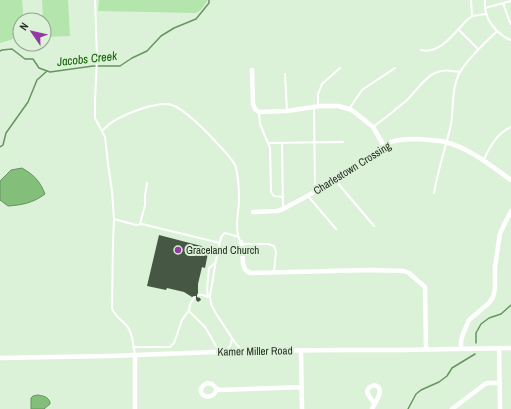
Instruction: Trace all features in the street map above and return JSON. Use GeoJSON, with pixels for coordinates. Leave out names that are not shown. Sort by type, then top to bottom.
{"type":"FeatureCollection","features":[{"type":"Feature","properties":{"kind":"street"},"geometry":{"type":"LineString","coordinates":[[252,70],[253,104],[259,112],[287,111],[316,106],[338,106],[349,109],[364,118],[374,127],[384,146]]}},
{"type":"Feature","properties":{"kind":"street","name":"Charlestown Crossing"},"geometry":{"type":"LineString","coordinates":[[283,209],[335,180],[384,146],[395,141],[427,140],[447,143],[464,150],[511,180]]}},
{"type":"Feature","properties":{"kind":"street"},"geometry":{"type":"LineString","coordinates":[[253,212],[277,211],[283,209]]}},
{"type":"Feature","properties":{"kind":"street"},"geometry":{"type":"LineString","coordinates":[[461,349],[461,341],[469,320],[489,304],[493,297],[495,289],[495,267],[500,233],[511,211]]}},
{"type":"Feature","properties":{"kind":"street"},"geometry":{"type":"LineString","coordinates":[[241,243],[243,246],[243,261],[245,270],[251,273],[370,270],[404,271],[409,273],[425,287],[426,349]]}},
{"type":"Feature","properties":{"kind":"street"},"geometry":{"type":"LineString","coordinates":[[499,348],[500,409]]}},
{"type":"Feature","properties":{"kind":"street","name":"Kamer Miller Road"},"geometry":{"type":"LineString","coordinates":[[0,358],[245,351],[511,348]]}},
{"type":"Feature","properties":{"kind":"street"},"geometry":{"type":"LineString","coordinates":[[301,350],[302,409]]}},
{"type":"Feature","properties":{"kind":"street"},"geometry":{"type":"LineString","coordinates":[[135,355],[135,409]]}},
{"type":"Feature","properties":{"kind":"street"},"geometry":{"type":"LineString","coordinates":[[452,409],[485,384],[500,383]]}},
{"type":"Feature","properties":{"kind":"street"},"geometry":{"type":"LineString","coordinates":[[217,389],[302,387]]}},
{"type":"Feature","properties":{"kind":"street"},"geometry":{"type":"LineString","coordinates":[[372,409],[375,404]]}},
{"type":"Feature","properties":{"kind":"lane"},"geometry":{"type":"LineString","coordinates":[[95,0],[95,118],[105,137],[114,219],[112,242],[112,308],[115,315],[130,331],[135,355]]}},
{"type":"Feature","properties":{"kind":"lane"},"geometry":{"type":"LineString","coordinates":[[471,0],[472,16]]}},
{"type":"Feature","properties":{"kind":"lane"},"geometry":{"type":"LineString","coordinates":[[485,0],[487,18],[496,31],[511,40]]}},
{"type":"Feature","properties":{"kind":"lane"},"geometry":{"type":"LineString","coordinates":[[485,8],[511,2]]}},
{"type":"Feature","properties":{"kind":"lane"},"geometry":{"type":"LineString","coordinates":[[503,3],[508,20],[511,24]]}},
{"type":"Feature","properties":{"kind":"lane"},"geometry":{"type":"LineString","coordinates":[[421,50],[429,50],[441,46],[472,16],[486,14]]}},
{"type":"Feature","properties":{"kind":"lane"},"geometry":{"type":"LineString","coordinates":[[458,29],[478,49]]}},
{"type":"Feature","properties":{"kind":"lane"},"geometry":{"type":"LineString","coordinates":[[434,193],[447,143],[456,82],[467,61],[496,31]]}},
{"type":"Feature","properties":{"kind":"lane"},"geometry":{"type":"LineString","coordinates":[[315,192],[314,142],[318,94],[322,84],[340,68]]}},
{"type":"Feature","properties":{"kind":"lane"},"geometry":{"type":"LineString","coordinates":[[349,109],[362,90],[395,68]]}},
{"type":"Feature","properties":{"kind":"lane"},"geometry":{"type":"LineString","coordinates":[[374,127],[407,100],[429,76],[441,71],[460,72]]}},
{"type":"Feature","properties":{"kind":"lane"},"geometry":{"type":"LineString","coordinates":[[285,74],[287,111]]}},
{"type":"Feature","properties":{"kind":"lane"},"geometry":{"type":"LineString","coordinates":[[102,131],[120,118],[144,108],[159,104],[166,103],[172,105],[185,113],[206,131],[236,166],[239,198],[237,222],[238,237],[241,243],[268,244],[274,246],[276,252],[274,273]]}},
{"type":"Feature","properties":{"kind":"lane"},"geometry":{"type":"LineString","coordinates":[[259,112],[260,124],[270,148],[271,192],[274,196],[282,197]]}},
{"type":"Feature","properties":{"kind":"lane"},"geometry":{"type":"LineString","coordinates":[[483,161],[491,145],[499,135],[504,130],[511,127]]}},
{"type":"Feature","properties":{"kind":"lane"},"geometry":{"type":"LineString","coordinates":[[268,143],[343,142]]}},
{"type":"Feature","properties":{"kind":"lane"},"geometry":{"type":"LineString","coordinates":[[282,143],[283,209]]}},
{"type":"Feature","properties":{"kind":"lane"},"geometry":{"type":"LineString","coordinates":[[335,180],[374,226]]}},
{"type":"Feature","properties":{"kind":"lane"},"geometry":{"type":"LineString","coordinates":[[140,224],[145,205],[147,183]]}},
{"type":"Feature","properties":{"kind":"lane"},"geometry":{"type":"LineString","coordinates":[[308,196],[336,229]]}},
{"type":"Feature","properties":{"kind":"lane"},"geometry":{"type":"LineString","coordinates":[[114,219],[136,225],[146,225],[220,243]]}},
{"type":"Feature","properties":{"kind":"lane"},"geometry":{"type":"LineString","coordinates":[[209,297],[215,263],[222,237],[225,233],[238,237]]}},
{"type":"Feature","properties":{"kind":"lane"},"geometry":{"type":"LineString","coordinates":[[215,263],[209,268],[206,289],[211,304],[236,344],[245,351]]}},
{"type":"Feature","properties":{"kind":"lane"},"geometry":{"type":"LineString","coordinates":[[199,295],[209,297]]}},
{"type":"Feature","properties":{"kind":"lane"},"geometry":{"type":"LineString","coordinates":[[133,347],[170,347],[174,343],[182,320],[189,310],[190,304],[194,298]]}},
{"type":"Feature","properties":{"kind":"lane"},"geometry":{"type":"LineString","coordinates":[[189,310],[205,327],[220,352]]}},
{"type":"Feature","properties":{"kind":"lane"},"geometry":{"type":"LineString","coordinates":[[226,352],[231,344],[232,338]]}},
{"type":"Feature","properties":{"kind":"shaded area"},"geometry":{"type":"Polygon","coordinates":[[[0,0],[22,0],[23,12],[12,12],[12,40],[0,43],[0,0]]]}},
{"type":"Feature","properties":{"kind":"shaded area"},"geometry":{"type":"Polygon","coordinates":[[[42,0],[68,0],[70,36],[52,37],[52,12],[43,12],[42,0]]]}},
{"type":"Feature","properties":{"kind":"shaded area"},"geometry":{"type":"Polygon","coordinates":[[[99,0],[208,0],[201,10],[196,13],[98,11],[99,0]]]}},
{"type":"Feature","properties":{"kind":"shaded area"},"geometry":{"type":"Polygon","coordinates":[[[22,168],[36,179],[41,185],[45,194],[36,200],[27,203],[8,206],[0,200],[0,181],[11,170],[22,168]]]}},
{"type":"Feature","properties":{"kind":"shaded area"},"geometry":{"type":"Polygon","coordinates":[[[38,395],[47,398],[50,404],[44,409],[31,409],[31,398],[38,395]]]}},
{"type":"Feature","properties":{"kind":"building"},"geometry":{"type":"Polygon","coordinates":[[[159,235],[209,248],[205,268],[202,267],[198,284],[197,297],[201,300],[198,302],[196,300],[196,296],[192,297],[184,292],[167,288],[166,290],[147,286],[159,235]]]}},
{"type":"Feature","properties":{"kind":"waterway","name":"Jacobs Creek"},"geometry":{"type":"LineString","coordinates":[[0,51],[12,49],[25,59],[33,59],[39,68],[50,72],[93,66],[120,66],[147,51],[161,36],[174,28],[196,19],[209,3],[209,0]]}},
{"type":"Feature","properties":{"kind":"waterway"},"geometry":{"type":"LineString","coordinates":[[0,147],[3,145],[6,133],[28,102],[37,80],[47,71]]}},
{"type":"Feature","properties":{"kind":"waterway"},"geometry":{"type":"LineString","coordinates":[[476,343],[476,333],[481,324],[489,318],[501,314],[511,305]]}},
{"type":"Feature","properties":{"kind":"waterway"},"geometry":{"type":"LineString","coordinates":[[408,409],[416,394],[421,390],[439,382],[447,376],[452,368],[475,354]]}},
{"type":"Feature","properties":{"kind":"place","name":"Graceland Church"},"geometry":{"type":"Point","coordinates":[178,250]}}]}
